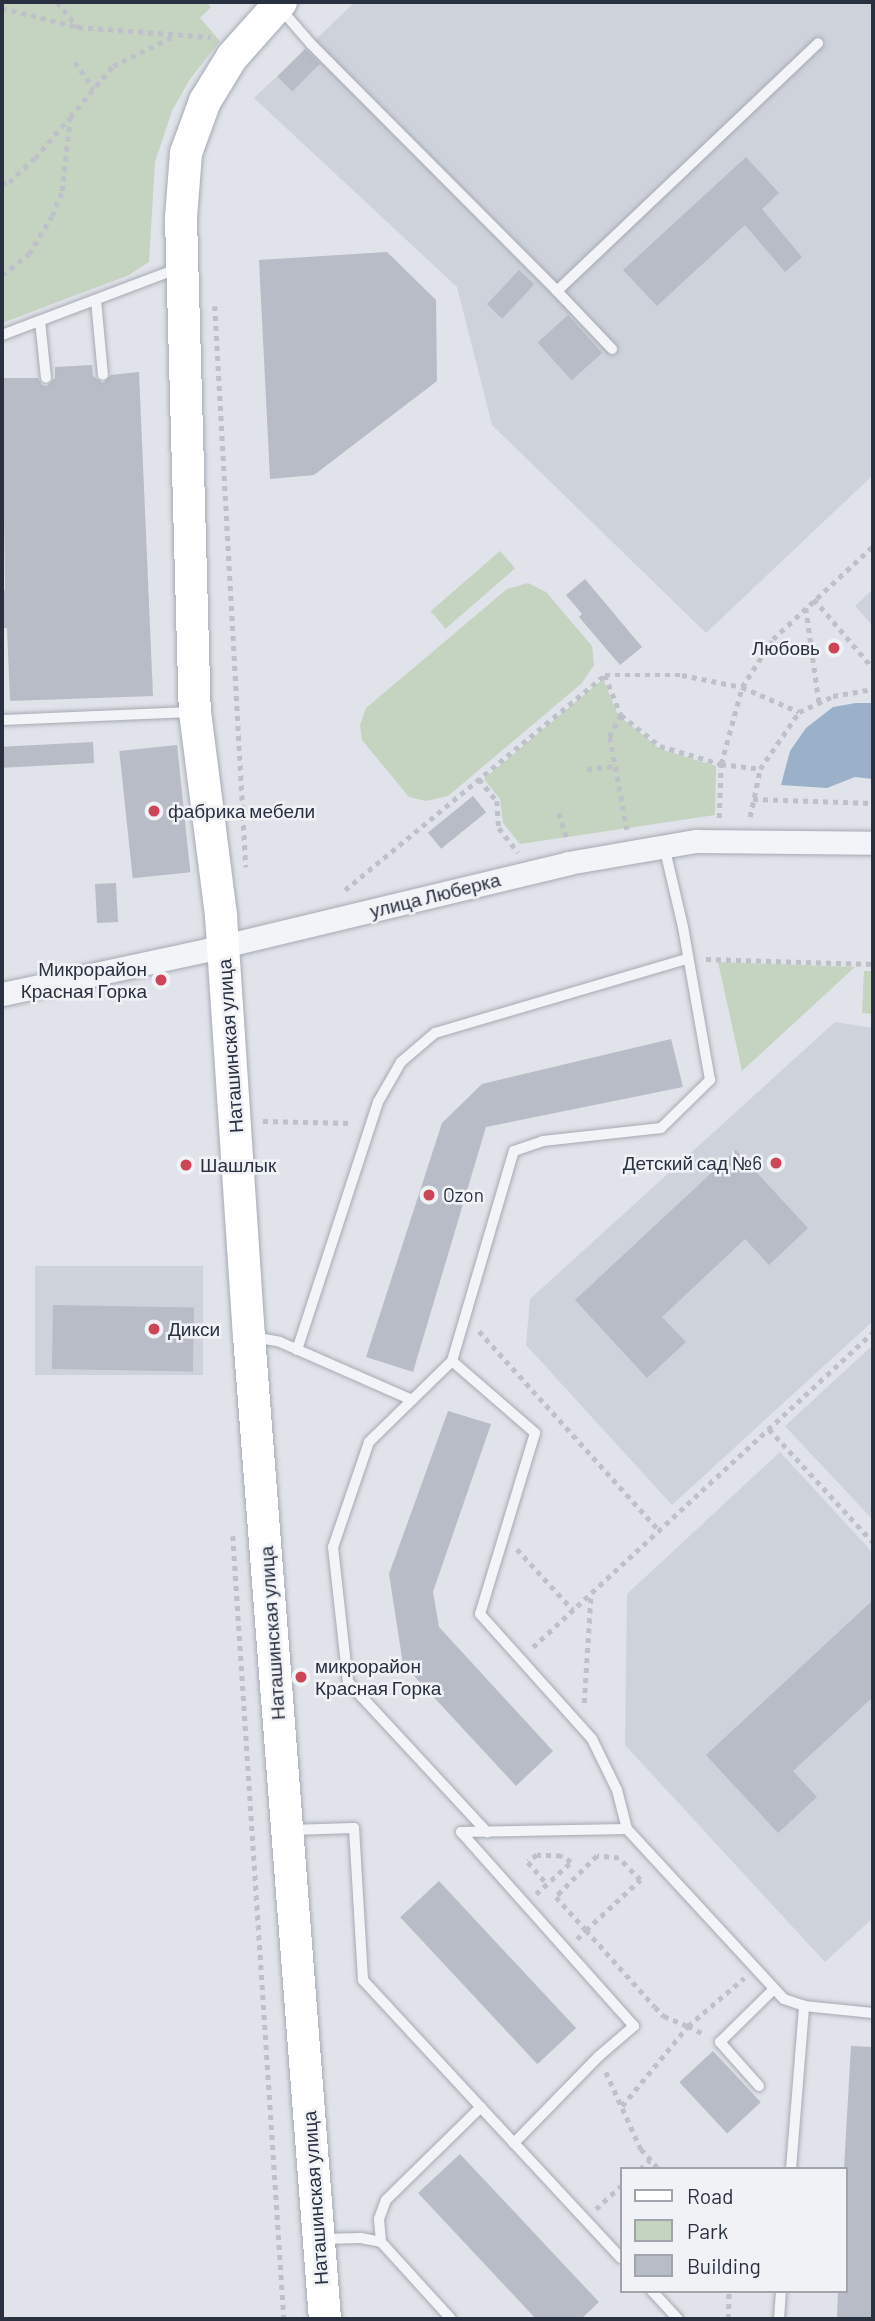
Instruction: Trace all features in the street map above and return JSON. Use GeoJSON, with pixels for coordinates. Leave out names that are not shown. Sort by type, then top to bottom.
{"type":"FeatureCollection","features":[{"type":"Feature","properties":{"kind":"street","name":"Наташинская улица"},"geometry":{"type":"LineString","coordinates":[[279,4],[232,57],[205,101],[186,153],[181,193],[195,712],[223,946],[249,1336],[325,2319]]}},
{"type":"Feature","properties":{"kind":"street","name":"улица Люберка"},"geometry":{"type":"LineString","coordinates":[[2,994],[223,946],[568,863],[664,846],[696,841],[873,843]]}},
{"type":"Feature","properties":{"kind":"lane"},"geometry":{"type":"LineString","coordinates":[[279,4],[311,44],[612,349]]}},
{"type":"Feature","properties":{"kind":"lane"},"geometry":{"type":"LineString","coordinates":[[557,291],[818,43]]}},
{"type":"Feature","properties":{"kind":"lane"},"geometry":{"type":"LineString","coordinates":[[2,335],[185,266]]}},
{"type":"Feature","properties":{"kind":"lane"},"geometry":{"type":"LineString","coordinates":[[96,300],[103,375]]}},
{"type":"Feature","properties":{"kind":"lane"},"geometry":{"type":"LineString","coordinates":[[40,321],[46,378]]}},
{"type":"Feature","properties":{"kind":"lane"},"geometry":{"type":"LineString","coordinates":[[2,720],[195,712]]}},
{"type":"Feature","properties":{"kind":"lane"},"geometry":{"type":"LineString","coordinates":[[487,1832],[348,1682],[333,1547],[369,1442],[452,1361],[514,1152],[543,1141],[661,1128],[710,1080],[664,846]]}},
{"type":"Feature","properties":{"kind":"lane"},"geometry":{"type":"LineString","coordinates":[[297,1350],[378,1102],[401,1062],[435,1033],[687,958]]}},
{"type":"Feature","properties":{"kind":"lane"},"geometry":{"type":"LineString","coordinates":[[249,1336],[280,1342],[412,1400]]}},
{"type":"Feature","properties":{"kind":"lane"},"geometry":{"type":"LineString","coordinates":[[452,1361],[535,1433],[506,1536],[480,1614],[592,1739],[617,1790],[627,1829],[783,1999],[804,2006],[873,2013]]}},
{"type":"Feature","properties":{"kind":"lane"},"geometry":{"type":"LineString","coordinates":[[288,1830],[354,1828],[363,1980],[620,2257]]}},
{"type":"Feature","properties":{"kind":"lane"},"geometry":{"type":"LineString","coordinates":[[514,2143],[599,2056],[634,2026],[461,1832],[627,1829]]}},
{"type":"Feature","properties":{"kind":"lane"},"geometry":{"type":"LineString","coordinates":[[759,2086],[720,2042],[774,1989]]}},
{"type":"Feature","properties":{"kind":"lane"},"geometry":{"type":"LineString","coordinates":[[791,2167],[804,2006]]}},
{"type":"Feature","properties":{"kind":"lane"},"geometry":{"type":"LineString","coordinates":[[381,2242],[379,2219],[386,2200],[481,2107]]}},
{"type":"Feature","properties":{"kind":"lane"},"geometry":{"type":"LineString","coordinates":[[318,2239],[361,2238],[381,2242],[451,2319]]}},
{"type":"Feature","properties":{"kind":"lane"},"geometry":{"type":"LineString","coordinates":[[654,2293],[678,2319]]}},
{"type":"Feature","properties":{"kind":"lane"},"geometry":{"type":"LineString","coordinates":[[779,2319],[781,2293]]}},
{"type":"Feature","properties":{"kind":"path"},"geometry":{"type":"LineString","coordinates":[[57,2],[78,27]]}},
{"type":"Feature","properties":{"kind":"path"},"geometry":{"type":"LineString","coordinates":[[2,8],[78,27],[217,37]]}},
{"type":"Feature","properties":{"kind":"path"},"geometry":{"type":"LineString","coordinates":[[2,184],[9,182],[35,158],[113,66],[174,36]]}},
{"type":"Feature","properties":{"kind":"path"},"geometry":{"type":"LineString","coordinates":[[75,62],[94,89]]}},
{"type":"Feature","properties":{"kind":"path"},"geometry":{"type":"LineString","coordinates":[[2,275],[29,254],[52,216],[64,180],[70,117]]}},
{"type":"Feature","properties":{"kind":"path"},"geometry":{"type":"LineString","coordinates":[[214,296],[247,881]]}},
{"type":"Feature","properties":{"kind":"path"},"geometry":{"type":"LineString","coordinates":[[719,820],[721,764],[742,687],[773,639],[873,545]]}},
{"type":"Feature","properties":{"kind":"path"},"geometry":{"type":"LineString","coordinates":[[814,599],[873,668]]}},
{"type":"Feature","properties":{"kind":"path"},"geometry":{"type":"LineString","coordinates":[[806,607],[819,702]]}},
{"type":"Feature","properties":{"kind":"path"},"geometry":{"type":"LineString","coordinates":[[605,675],[621,715],[660,746],[721,764],[760,769]]}},
{"type":"Feature","properties":{"kind":"path"},"geometry":{"type":"LineString","coordinates":[[337,898],[605,675],[682,675],[742,687],[799,712]]}},
{"type":"Feature","properties":{"kind":"path"},"geometry":{"type":"LineString","coordinates":[[750,817],[760,769],[799,712],[833,696],[873,690]]}},
{"type":"Feature","properties":{"kind":"path"},"geometry":{"type":"LineString","coordinates":[[621,715],[610,737],[627,830]]}},
{"type":"Feature","properties":{"kind":"path"},"geometry":{"type":"LineString","coordinates":[[587,769],[616,766]]}},
{"type":"Feature","properties":{"kind":"path"},"geometry":{"type":"LineString","coordinates":[[479,779],[497,801],[499,828],[519,853]]}},
{"type":"Feature","properties":{"kind":"path"},"geometry":{"type":"LineString","coordinates":[[753,799],[873,803]]}},
{"type":"Feature","properties":{"kind":"path"},"geometry":{"type":"LineString","coordinates":[[559,813],[568,841]]}},
{"type":"Feature","properties":{"kind":"path"},"geometry":{"type":"LineString","coordinates":[[687,958],[873,964]]}},
{"type":"Feature","properties":{"kind":"path"},"geometry":{"type":"LineString","coordinates":[[262,1121],[371,1124]]}},
{"type":"Feature","properties":{"kind":"path"},"geometry":{"type":"LineString","coordinates":[[465,1315],[659,1530]]}},
{"type":"Feature","properties":{"kind":"path"},"geometry":{"type":"LineString","coordinates":[[520,1659],[873,1332]]}},
{"type":"Feature","properties":{"kind":"path"},"geometry":{"type":"LineString","coordinates":[[769,1429],[873,1542]]}},
{"type":"Feature","properties":{"kind":"path"},"geometry":{"type":"LineString","coordinates":[[232,1526],[284,2319]]}},
{"type":"Feature","properties":{"kind":"path"},"geometry":{"type":"LineString","coordinates":[[506,1536],[573,1610]]}},
{"type":"Feature","properties":{"kind":"path"},"geometry":{"type":"LineString","coordinates":[[582,1728],[591,1593]]}},
{"type":"Feature","properties":{"kind":"path"},"geometry":{"type":"LineString","coordinates":[[526,1904],[571,1862],[561,1856],[537,1855],[528,1862],[547,1884]]}},
{"type":"Feature","properties":{"kind":"path"},"geometry":{"type":"LineString","coordinates":[[566,1950],[586,1930],[640,1880],[619,1858],[597,1856],[556,1897],[586,1930],[664,2016],[720,2042]]}},
{"type":"Feature","properties":{"kind":"path"},"geometry":{"type":"LineString","coordinates":[[622,2106],[688,2026],[755,1968]]}},
{"type":"Feature","properties":{"kind":"path"},"geometry":{"type":"LineString","coordinates":[[599,2056],[641,2149],[657,2167]]}},
{"type":"Feature","properties":{"kind":"path"},"geometry":{"type":"LineString","coordinates":[[642,2167],[650,2160]]}},
{"type":"Feature","properties":{"kind":"path"},"geometry":{"type":"LineString","coordinates":[[585,2219],[620,2187]]}},
{"type":"Feature","properties":{"kind":"path"},"geometry":{"type":"LineString","coordinates":[[728,2319],[729,2293]]}},
{"type":"Feature","properties":{"kind":"shaded area"},"geometry":{"type":"Polygon","coordinates":[[[355,2],[873,2],[873,475],[706,633],[492,425],[457,287],[254,98],[355,2]]]}},
{"type":"Feature","properties":{"kind":"shaded area"},"geometry":{"type":"Polygon","coordinates":[[[873,589],[873,626],[855,606],[873,589]]]}},
{"type":"Feature","properties":{"kind":"shaded area","name":"Детский сад №6"},"geometry":{"type":"Polygon","coordinates":[[[835,1022],[873,1028],[873,1321],[672,1505],[526,1345],[530,1299],[835,1022]]]}},
{"type":"Feature","properties":{"kind":"shaded area"},"geometry":{"type":"Polygon","coordinates":[[[35,1266],[203,1266],[203,1375],[35,1375],[35,1266]]]}},
{"type":"Feature","properties":{"kind":"shaded area"},"geometry":{"type":"Polygon","coordinates":[[[873,1345],[873,1520],[785,1426],[873,1345]]]}},
{"type":"Feature","properties":{"kind":"shaded area"},"geometry":{"type":"Polygon","coordinates":[[[780,1452],[873,1553],[873,1918],[825,1962],[625,1745],[627,1594],[780,1452]]]}},
{"type":"Feature","properties":{"kind":"green space"},"geometry":{"type":"Polygon","coordinates":[[[2,2],[206,2],[211,7],[200,18],[220,41],[190,79],[172,111],[155,162],[149,262],[129,275],[2,323],[2,2]]]}},
{"type":"Feature","properties":{"kind":"green space"},"geometry":{"type":"Polygon","coordinates":[[[500,551],[515,568],[446,629],[431,611],[500,551]]]}},
{"type":"Feature","properties":{"kind":"green space"},"geometry":{"type":"Polygon","coordinates":[[[528,583],[546,592],[592,646],[594,665],[582,683],[448,796],[426,801],[409,797],[362,740],[360,725],[366,708],[507,589],[528,583]]]}},
{"type":"Feature","properties":{"kind":"green space"},"geometry":{"type":"Polygon","coordinates":[[[603,679],[618,715],[660,749],[716,766],[715,815],[520,844],[503,823],[500,799],[484,779],[603,679]]]}},
{"type":"Feature","properties":{"kind":"green space"},"geometry":{"type":"Polygon","coordinates":[[[718,962],[855,967],[742,1071],[718,962]]]}},
{"type":"Feature","properties":{"kind":"green space"},"geometry":{"type":"Polygon","coordinates":[[[864,971],[873,971],[873,1014],[862,1013],[864,971]]]}},
{"type":"Feature","properties":{"kind":"water"},"geometry":{"type":"Polygon","coordinates":[[[873,703],[873,779],[855,777],[827,788],[781,785],[790,751],[806,728],[833,707],[873,703]]]}},
{"type":"Feature","properties":{"kind":"building"},"geometry":{"type":"Polygon","coordinates":[[[305,49],[320,64],[292,91],[277,77],[305,49]]]}},
{"type":"Feature","properties":{"kind":"building"},"geometry":{"type":"Polygon","coordinates":[[[746,157],[779,193],[762,209],[802,257],[785,272],[745,225],[657,306],[623,270],[746,157]]]}},
{"type":"Feature","properties":{"kind":"building"},"geometry":{"type":"Polygon","coordinates":[[[387,252],[436,300],[437,381],[314,475],[270,479],[259,260],[387,252]]]}},
{"type":"Feature","properties":{"kind":"building"},"geometry":{"type":"Polygon","coordinates":[[[519,270],[534,284],[502,319],[487,304],[519,270]]]}},
{"type":"Feature","properties":{"kind":"building"},"geometry":{"type":"Polygon","coordinates":[[[568,315],[602,353],[572,380],[538,342],[568,315]]]}},
{"type":"Feature","properties":{"kind":"building"},"geometry":{"type":"Polygon","coordinates":[[[92,365],[93,376],[103,383],[111,375],[139,372],[153,696],[10,701],[7,628],[2,628],[2,590],[5,590],[2,378],[38,378],[42,385],[47,386],[55,378],[55,367],[92,365]]]}},
{"type":"Feature","properties":{"kind":"building"},"geometry":{"type":"Polygon","coordinates":[[[585,579],[642,647],[620,665],[579,617],[582,614],[566,595],[585,579]]]}},
{"type":"Feature","properties":{"kind":"building"},"geometry":{"type":"Polygon","coordinates":[[[93,742],[94,763],[3,768],[2,747],[93,742]]]}},
{"type":"Feature","properties":{"kind":"building","name":"фабрика мебели"},"geometry":{"type":"Polygon","coordinates":[[[177,745],[190,872],[133,878],[119,751],[177,745]]]}},
{"type":"Feature","properties":{"kind":"building"},"geometry":{"type":"Polygon","coordinates":[[[473,796],[486,812],[441,849],[428,833],[473,796]]]}},
{"type":"Feature","properties":{"kind":"building"},"geometry":{"type":"Polygon","coordinates":[[[116,883],[118,922],[97,923],[95,884],[116,883]]]}},
{"type":"Feature","properties":{"kind":"building"},"geometry":{"type":"Polygon","coordinates":[[[671,1039],[683,1087],[486,1127],[413,1372],[366,1357],[442,1123],[482,1084],[671,1039]]]}},
{"type":"Feature","properties":{"kind":"building"},"geometry":{"type":"Polygon","coordinates":[[[736,1150],[808,1228],[769,1265],[745,1239],[662,1317],[686,1342],[647,1378],[575,1300],[736,1150]]]}},
{"type":"Feature","properties":{"kind":"building"},"geometry":{"type":"Polygon","coordinates":[[[53,1305],[194,1307],[193,1371],[52,1369],[53,1305]]]}},
{"type":"Feature","properties":{"kind":"building"},"geometry":{"type":"Polygon","coordinates":[[[448,1411],[491,1424],[433,1592],[439,1627],[553,1751],[516,1786],[403,1664],[389,1574],[448,1411]]]}},
{"type":"Feature","properties":{"kind":"building"},"geometry":{"type":"Polygon","coordinates":[[[873,1600],[873,1697],[793,1771],[817,1797],[778,1833],[706,1755],[873,1600]]]}},
{"type":"Feature","properties":{"kind":"building"},"geometry":{"type":"Polygon","coordinates":[[[439,1881],[576,2028],[537,2064],[400,1917],[439,1881]]]}},
{"type":"Feature","properties":{"kind":"building"},"geometry":{"type":"Polygon","coordinates":[[[851,2046],[873,2047],[873,2319],[837,2319],[838,2293],[847,2293],[847,2167],[844,2167],[851,2046]]]}},
{"type":"Feature","properties":{"kind":"building"},"geometry":{"type":"Polygon","coordinates":[[[713,2051],[761,2102],[727,2134],[679,2082],[713,2051]]]}},
{"type":"Feature","properties":{"kind":"building"},"geometry":{"type":"Polygon","coordinates":[[[460,2154],[599,2302],[581,2319],[536,2319],[418,2193],[460,2154]]]}},
{"type":"Feature","properties":{"kind":"place","name":"Любовь"},"geometry":{"type":"Point","coordinates":[834,648]}},
{"type":"Feature","properties":{"kind":"place","name":"фабрика мебели"},"geometry":{"type":"Point","coordinates":[154,811]}},
{"type":"Feature","properties":{"kind":"place","name":"Микрорайон Красная Горка"},"geometry":{"type":"Point","coordinates":[161,980]}},
{"type":"Feature","properties":{"kind":"place","name":"Детский сад №6"},"geometry":{"type":"Point","coordinates":[776,1163]}},
{"type":"Feature","properties":{"kind":"place","name":"Шашлык"},"geometry":{"type":"Point","coordinates":[186,1165]}},
{"type":"Feature","properties":{"kind":"place","name":"Ozon"},"geometry":{"type":"Point","coordinates":[429,1195]}},
{"type":"Feature","properties":{"kind":"place","name":"Дикси"},"geometry":{"type":"Point","coordinates":[154,1329]}},
{"type":"Feature","properties":{"kind":"place","name":"микрорайон Красная Горка"},"geometry":{"type":"Point","coordinates":[301,1677]}}]}
